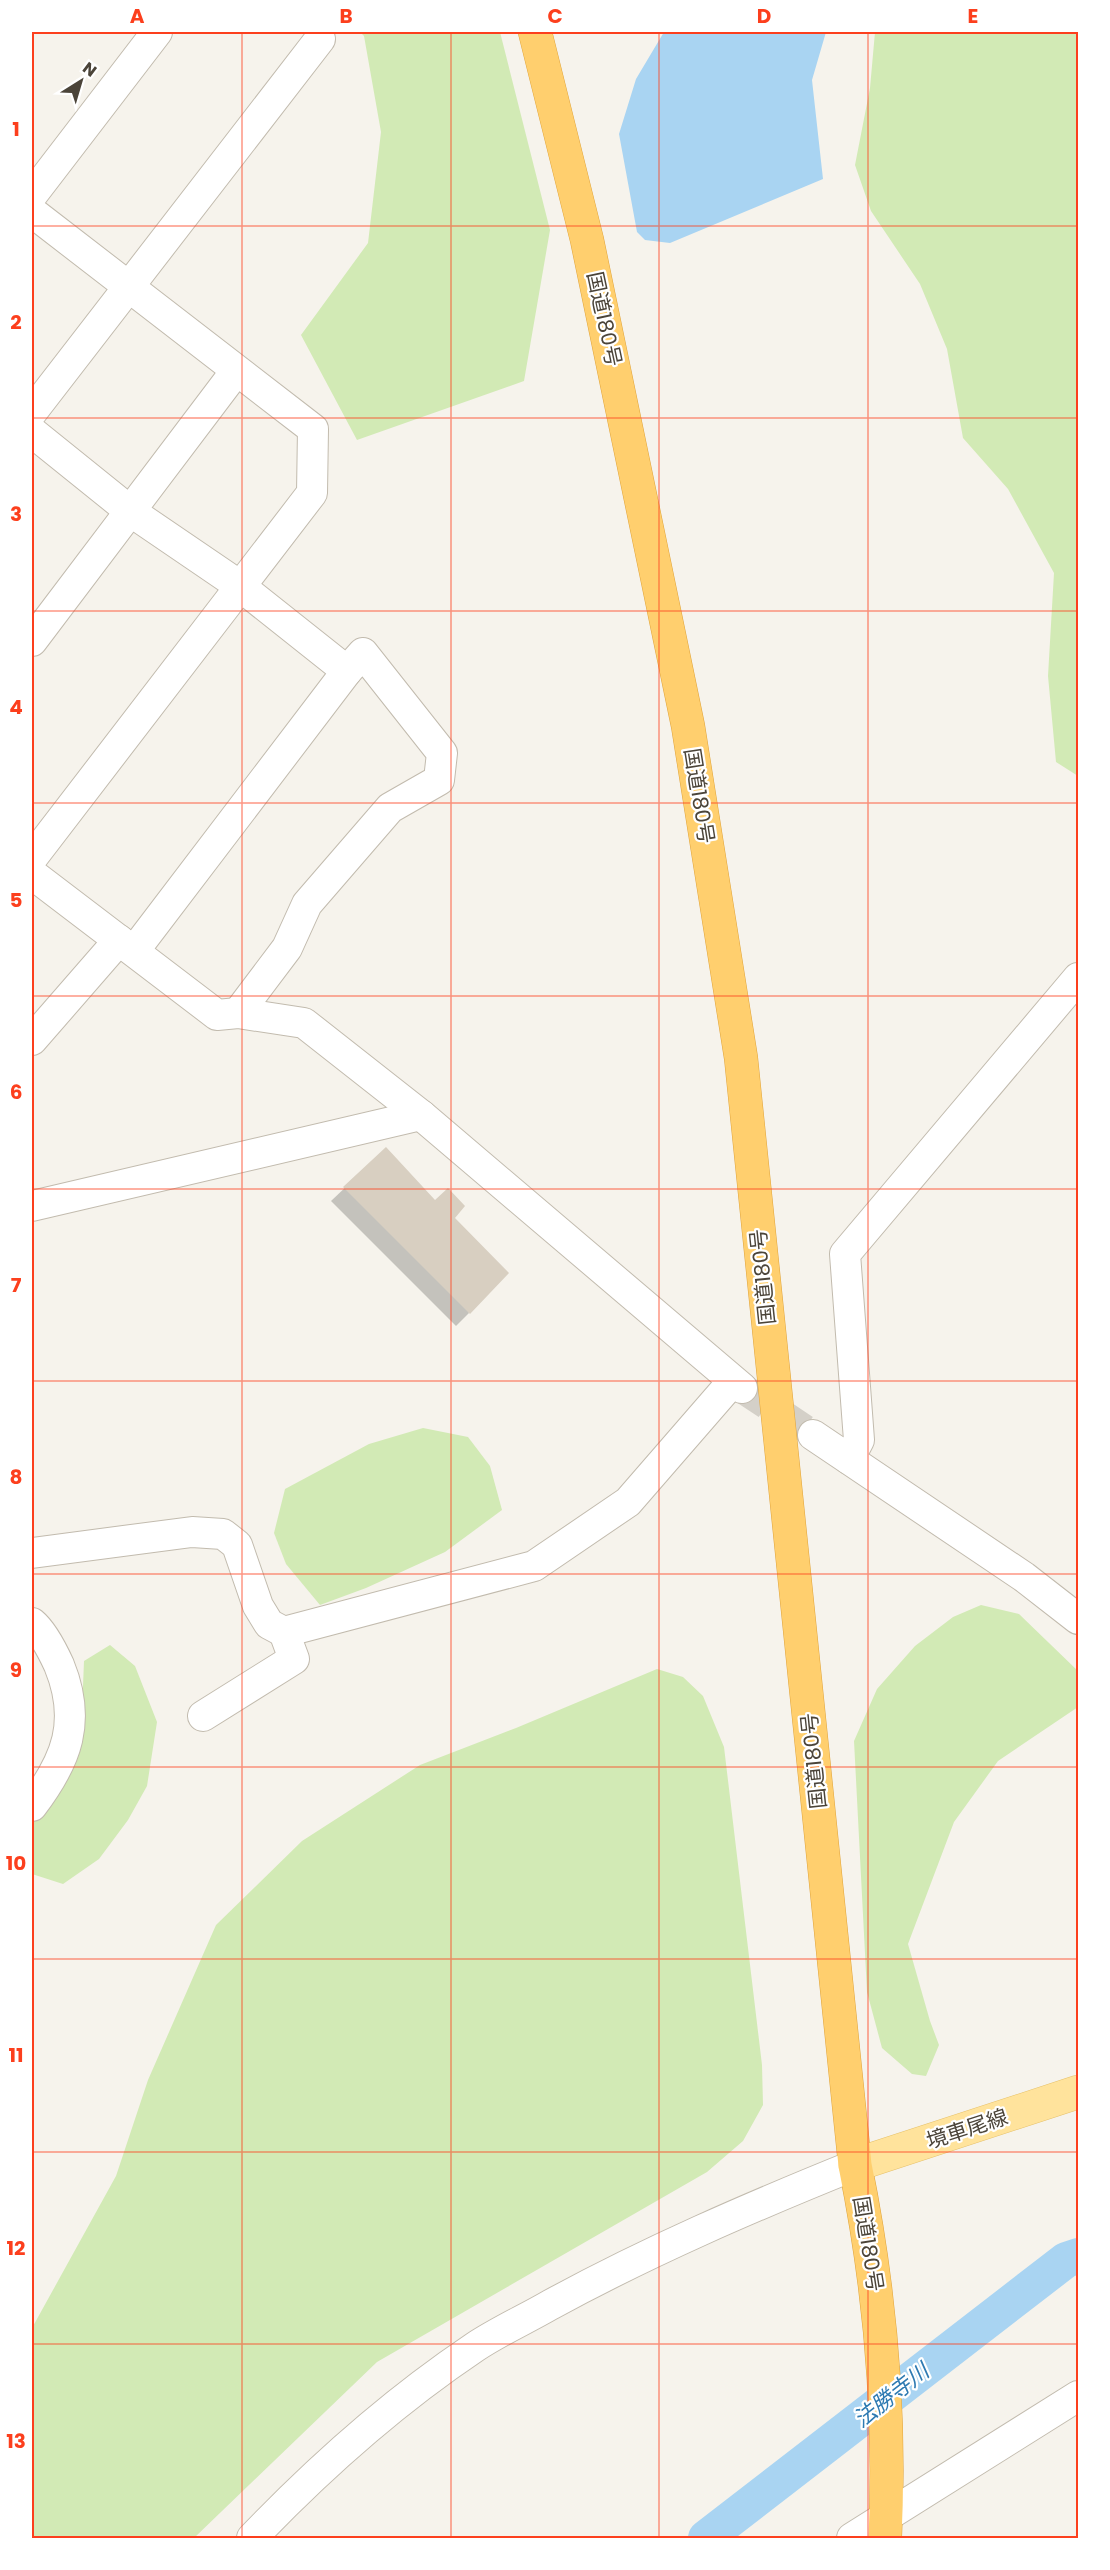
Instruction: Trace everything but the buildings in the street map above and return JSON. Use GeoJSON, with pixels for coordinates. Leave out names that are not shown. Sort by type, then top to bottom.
{"type":"FeatureCollection","features":[{"type":"Feature","properties":{"kind":"highway","name":"国道180号"},"geometry":{"type":"LineString","coordinates":[[535,32],[587,240],[688,726],[741,1059],[855,2165],[869,2231],[880,2324],[886,2420],[886,2517]]}},
{"type":"Feature","properties":{"kind":"main road","name":"境車尾線"},"geometry":{"type":"LineString","coordinates":[[855,2165],[1078,2092]]}},
{"type":"Feature","properties":{"kind":"street"},"geometry":{"type":"LineString","coordinates":[[32,195],[157,32]]}},
{"type":"Feature","properties":{"kind":"street"},"geometry":{"type":"LineString","coordinates":[[32,412],[320,39]]}},
{"type":"Feature","properties":{"kind":"street"},"geometry":{"type":"LineString","coordinates":[[32,212],[313,429],[312,494],[32,858]]}},
{"type":"Feature","properties":{"kind":"street"},"geometry":{"type":"LineString","coordinates":[[32,641],[236,371]]}},
{"type":"Feature","properties":{"kind":"street"},"geometry":{"type":"LineString","coordinates":[[32,432],[130,511],[240,586],[347,671]]}},
{"type":"Feature","properties":{"kind":"street"},"geometry":{"type":"LineString","coordinates":[[32,1040],[126,946],[363,653],[442,753],[439,780],[390,808],[307,904],[287,948],[238,1013]]}},
{"type":"Feature","properties":{"kind":"street"},"geometry":{"type":"LineString","coordinates":[[32,873],[217,1015],[238,1013],[304,1023],[422,1115],[738,1385],[628,1502],[534,1566],[284,1632]]}},
{"type":"Feature","properties":{"kind":"street"},"geometry":{"type":"LineString","coordinates":[[849,1459],[859,1440],[845,1254],[1078,978]]}},
{"type":"Feature","properties":{"kind":"street"},"geometry":{"type":"LineString","coordinates":[[32,1206],[422,1115]]}},
{"type":"Feature","properties":{"kind":"street"},"geometry":{"type":"LineString","coordinates":[[813,1435],[1024,1577],[1078,1619]]}},
{"type":"Feature","properties":{"kind":"street"},"geometry":{"type":"LineString","coordinates":[[32,1554],[192,1532],[223,1534],[237,1545],[258,1606],[269,1624],[284,1632],[294,1659],[204,1716]]}},
{"type":"Feature","properties":{"kind":"street"},"geometry":{"type":"LineString","coordinates":[[32,1623],[55,1656],[68,1687],[71,1713],[67,1746],[45,1788],[32,1806]]}},
{"type":"Feature","properties":{"kind":"street"},"geometry":{"type":"LineString","coordinates":[[252,2538],[326,2464],[390,2408],[477,2346],[612,2271],[678,2239],[855,2165]]}},
{"type":"Feature","properties":{"kind":"street"},"geometry":{"type":"LineString","coordinates":[[852,2538],[1078,2396]]}},
{"type":"Feature","properties":{"kind":"green space"},"geometry":{"type":"Polygon","coordinates":[[[360,32],[500,32],[550,230],[524,381],[357,440],[301,335],[368,243],[381,132],[364,36],[360,32]]]}},
{"type":"Feature","properties":{"kind":"green space"},"geometry":{"type":"Polygon","coordinates":[[[875,32],[1078,32],[1078,776],[1056,762],[1048,676],[1054,573],[1008,489],[963,438],[947,349],[920,284],[871,211],[855,165],[870,88],[875,32]]]}},
{"type":"Feature","properties":{"kind":"green space"},"geometry":{"type":"Polygon","coordinates":[[[423,1428],[468,1437],[490,1466],[502,1510],[445,1552],[366,1588],[320,1605],[286,1564],[274,1533],[285,1489],[369,1444],[423,1428]]]}},
{"type":"Feature","properties":{"kind":"green space"},"geometry":{"type":"Polygon","coordinates":[[[981,1605],[1019,1614],[1078,1671],[1078,1707],[998,1761],[954,1822],[908,1944],[939,2045],[926,2076],[912,2074],[882,2048],[867,1992],[854,1741],[877,1689],[915,1646],[953,1617],[981,1605]]]}},
{"type":"Feature","properties":{"kind":"green space"},"geometry":{"type":"Polygon","coordinates":[[[110,1645],[135,1666],[157,1722],[147,1786],[128,1820],[99,1859],[63,1884],[32,1874],[32,1819],[82,1711],[84,1661],[110,1645]]]}},
{"type":"Feature","properties":{"kind":"green space"},"geometry":{"type":"Polygon","coordinates":[[[657,1669],[683,1677],[703,1696],[724,1747],[762,2065],[763,2105],[743,2141],[707,2172],[377,2362],[194,2538],[32,2538],[32,2328],[116,2176],[148,2080],[216,1925],[302,1841],[420,1765],[657,1669]]]}},
{"type":"Feature","properties":{"kind":"water"},"geometry":{"type":"Polygon","coordinates":[[[664,32],[826,32],[812,80],[823,179],[670,243],[645,240],[637,232],[619,134],[636,79],[664,32]]]}},
{"type":"Feature","properties":{"kind":"waterway","name":"法勝寺川"},"geometry":{"type":"LineString","coordinates":[[706,2538],[1066,2260],[1078,2256]]}},
{"type":"Feature","properties":{"kind":"tunnel"},"geometry":{"type":"LineString","coordinates":[[742,1388],[813,1435]]}}]}
